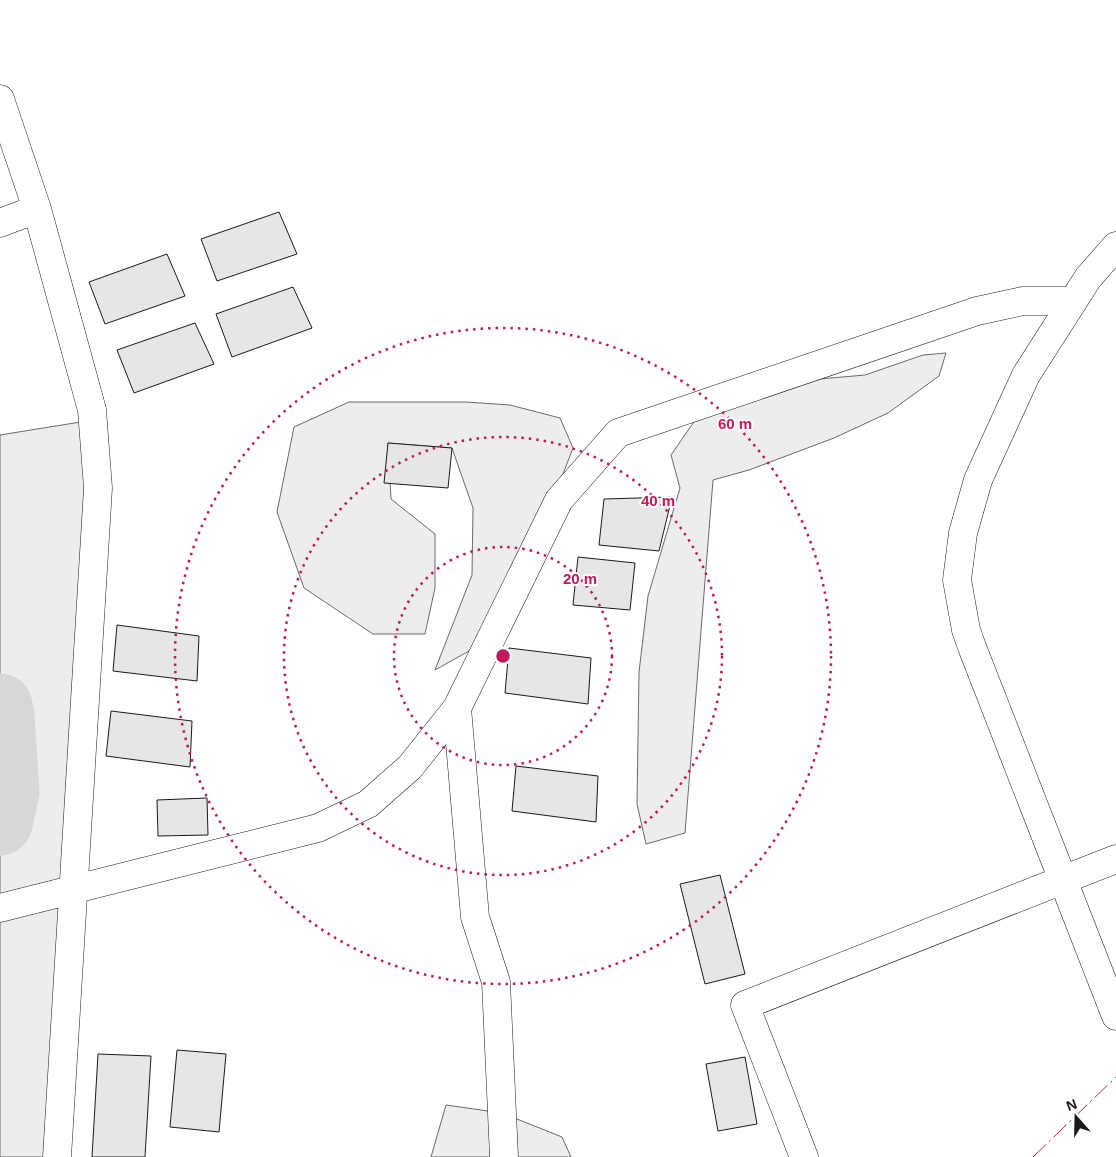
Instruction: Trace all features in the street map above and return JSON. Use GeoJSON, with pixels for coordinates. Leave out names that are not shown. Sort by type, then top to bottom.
{"type":"FeatureCollection","features":[{"type":"Feature","properties":{"kind":"street"},"geometry":{"type":"LineString","coordinates":[[0,99],[37,209],[92,410],[98,488],[58,1157]]}},
{"type":"Feature","properties":{"kind":"street"},"geometry":{"type":"LineString","coordinates":[[0,223],[37,209]]}},
{"type":"Feature","properties":{"kind":"street"},"geometry":{"type":"LineString","coordinates":[[1116,246],[1088,278],[1026,375],[978,480],[963,533],[957,580],[966,630],[1116,1016]]}},
{"type":"Feature","properties":{"kind":"street"},"geometry":{"type":"LineString","coordinates":[[0,908],[318,828],[368,804],[410,767],[457,708],[558,500],[618,433],[977,311],[1023,301],[1073,301]]}},
{"type":"Feature","properties":{"kind":"street"},"geometry":{"type":"LineString","coordinates":[[457,708],[475,917],[496,982],[504,1157]]}},
{"type":"Feature","properties":{"kind":"street"},"geometry":{"type":"LineString","coordinates":[[804,1157],[745,1005],[1116,859]]}},
{"type":"Feature","properties":{"kind":"shaded area"},"geometry":{"type":"Polygon","coordinates":[[[946,353],[939,376],[888,413],[834,438],[749,470],[713,480],[685,833],[646,844],[637,804],[639,672],[648,596],[680,488],[671,455],[707,403],[763,384],[865,375],[923,355],[946,353]]]}},
{"type":"Feature","properties":{"kind":"shaded area"},"geometry":{"type":"Polygon","coordinates":[[[349,402],[466,402],[510,405],[560,418],[573,448],[535,547],[469,651],[435,670],[472,575],[473,508],[452,448],[388,443],[391,499],[435,534],[435,588],[425,634],[373,634],[304,588],[277,512],[294,427],[349,402]]]}},
{"type":"Feature","properties":{"kind":"shaded area"},"geometry":{"type":"Polygon","coordinates":[[[93,420],[57,1157],[0,1157],[0,435],[93,420]]]}},
{"type":"Feature","properties":{"kind":"shaded area"},"geometry":{"type":"Polygon","coordinates":[[[446,1105],[502,1113],[562,1137],[571,1157],[431,1157],[446,1105]]]}},
{"type":"Feature","properties":{"kind":"building"},"geometry":{"type":"Polygon","coordinates":[[[279,212],[297,254],[217,281],[201,239],[279,212]]]}},
{"type":"Feature","properties":{"kind":"building"},"geometry":{"type":"Polygon","coordinates":[[[167,254],[185,296],[105,324],[89,282],[167,254]]]}},
{"type":"Feature","properties":{"kind":"building"},"geometry":{"type":"Polygon","coordinates":[[[293,287],[312,328],[232,357],[216,314],[293,287]]]}},
{"type":"Feature","properties":{"kind":"building"},"geometry":{"type":"Polygon","coordinates":[[[195,323],[214,364],[134,393],[117,350],[195,323]]]}},
{"type":"Feature","properties":{"kind":"building"},"geometry":{"type":"Polygon","coordinates":[[[388,443],[452,448],[448,488],[384,483],[388,443]]]}},
{"type":"Feature","properties":{"kind":"building"},"geometry":{"type":"Polygon","coordinates":[[[672,497],[659,551],[599,545],[604,499],[672,497]]]}},
{"type":"Feature","properties":{"kind":"building"},"geometry":{"type":"Polygon","coordinates":[[[578,557],[635,563],[630,610],[573,605],[578,557]]]}},
{"type":"Feature","properties":{"kind":"building"},"geometry":{"type":"Polygon","coordinates":[[[117,625],[199,636],[197,681],[113,671],[117,625]]]}},
{"type":"Feature","properties":{"kind":"building"},"geometry":{"type":"Polygon","coordinates":[[[509,648],[591,658],[588,704],[505,693],[509,648]]]}},
{"type":"Feature","properties":{"kind":"building"},"geometry":{"type":"Polygon","coordinates":[[[111,711],[192,721],[190,767],[106,756],[111,711]]]}},
{"type":"Feature","properties":{"kind":"building"},"geometry":{"type":"Polygon","coordinates":[[[516,766],[598,776],[596,822],[512,811],[516,766]]]}},
{"type":"Feature","properties":{"kind":"building"},"geometry":{"type":"Polygon","coordinates":[[[207,798],[208,835],[158,836],[157,800],[207,798]]]}},
{"type":"Feature","properties":{"kind":"building"},"geometry":{"type":"Polygon","coordinates":[[[720,875],[745,974],[705,984],[680,884],[720,875]]]}},
{"type":"Feature","properties":{"kind":"building"},"geometry":{"type":"Polygon","coordinates":[[[177,1050],[226,1054],[219,1132],[170,1127],[177,1050]]]}},
{"type":"Feature","properties":{"kind":"building"},"geometry":{"type":"Polygon","coordinates":[[[98,1054],[151,1056],[145,1157],[92,1157],[98,1054]]]}},
{"type":"Feature","properties":{"kind":"building"},"geometry":{"type":"Polygon","coordinates":[[[745,1057],[757,1124],[718,1131],[706,1064],[745,1057]]]}},
{"type":"Feature","properties":{"kind":"waterway"},"geometry":{"type":"LineString","coordinates":[[0,706],[7,792],[0,823]]}},
{"type":"Feature","properties":{"kind":"power"},"geometry":{"type":"LineString","coordinates":[[1033,1157],[1116,1077]]}}]}
